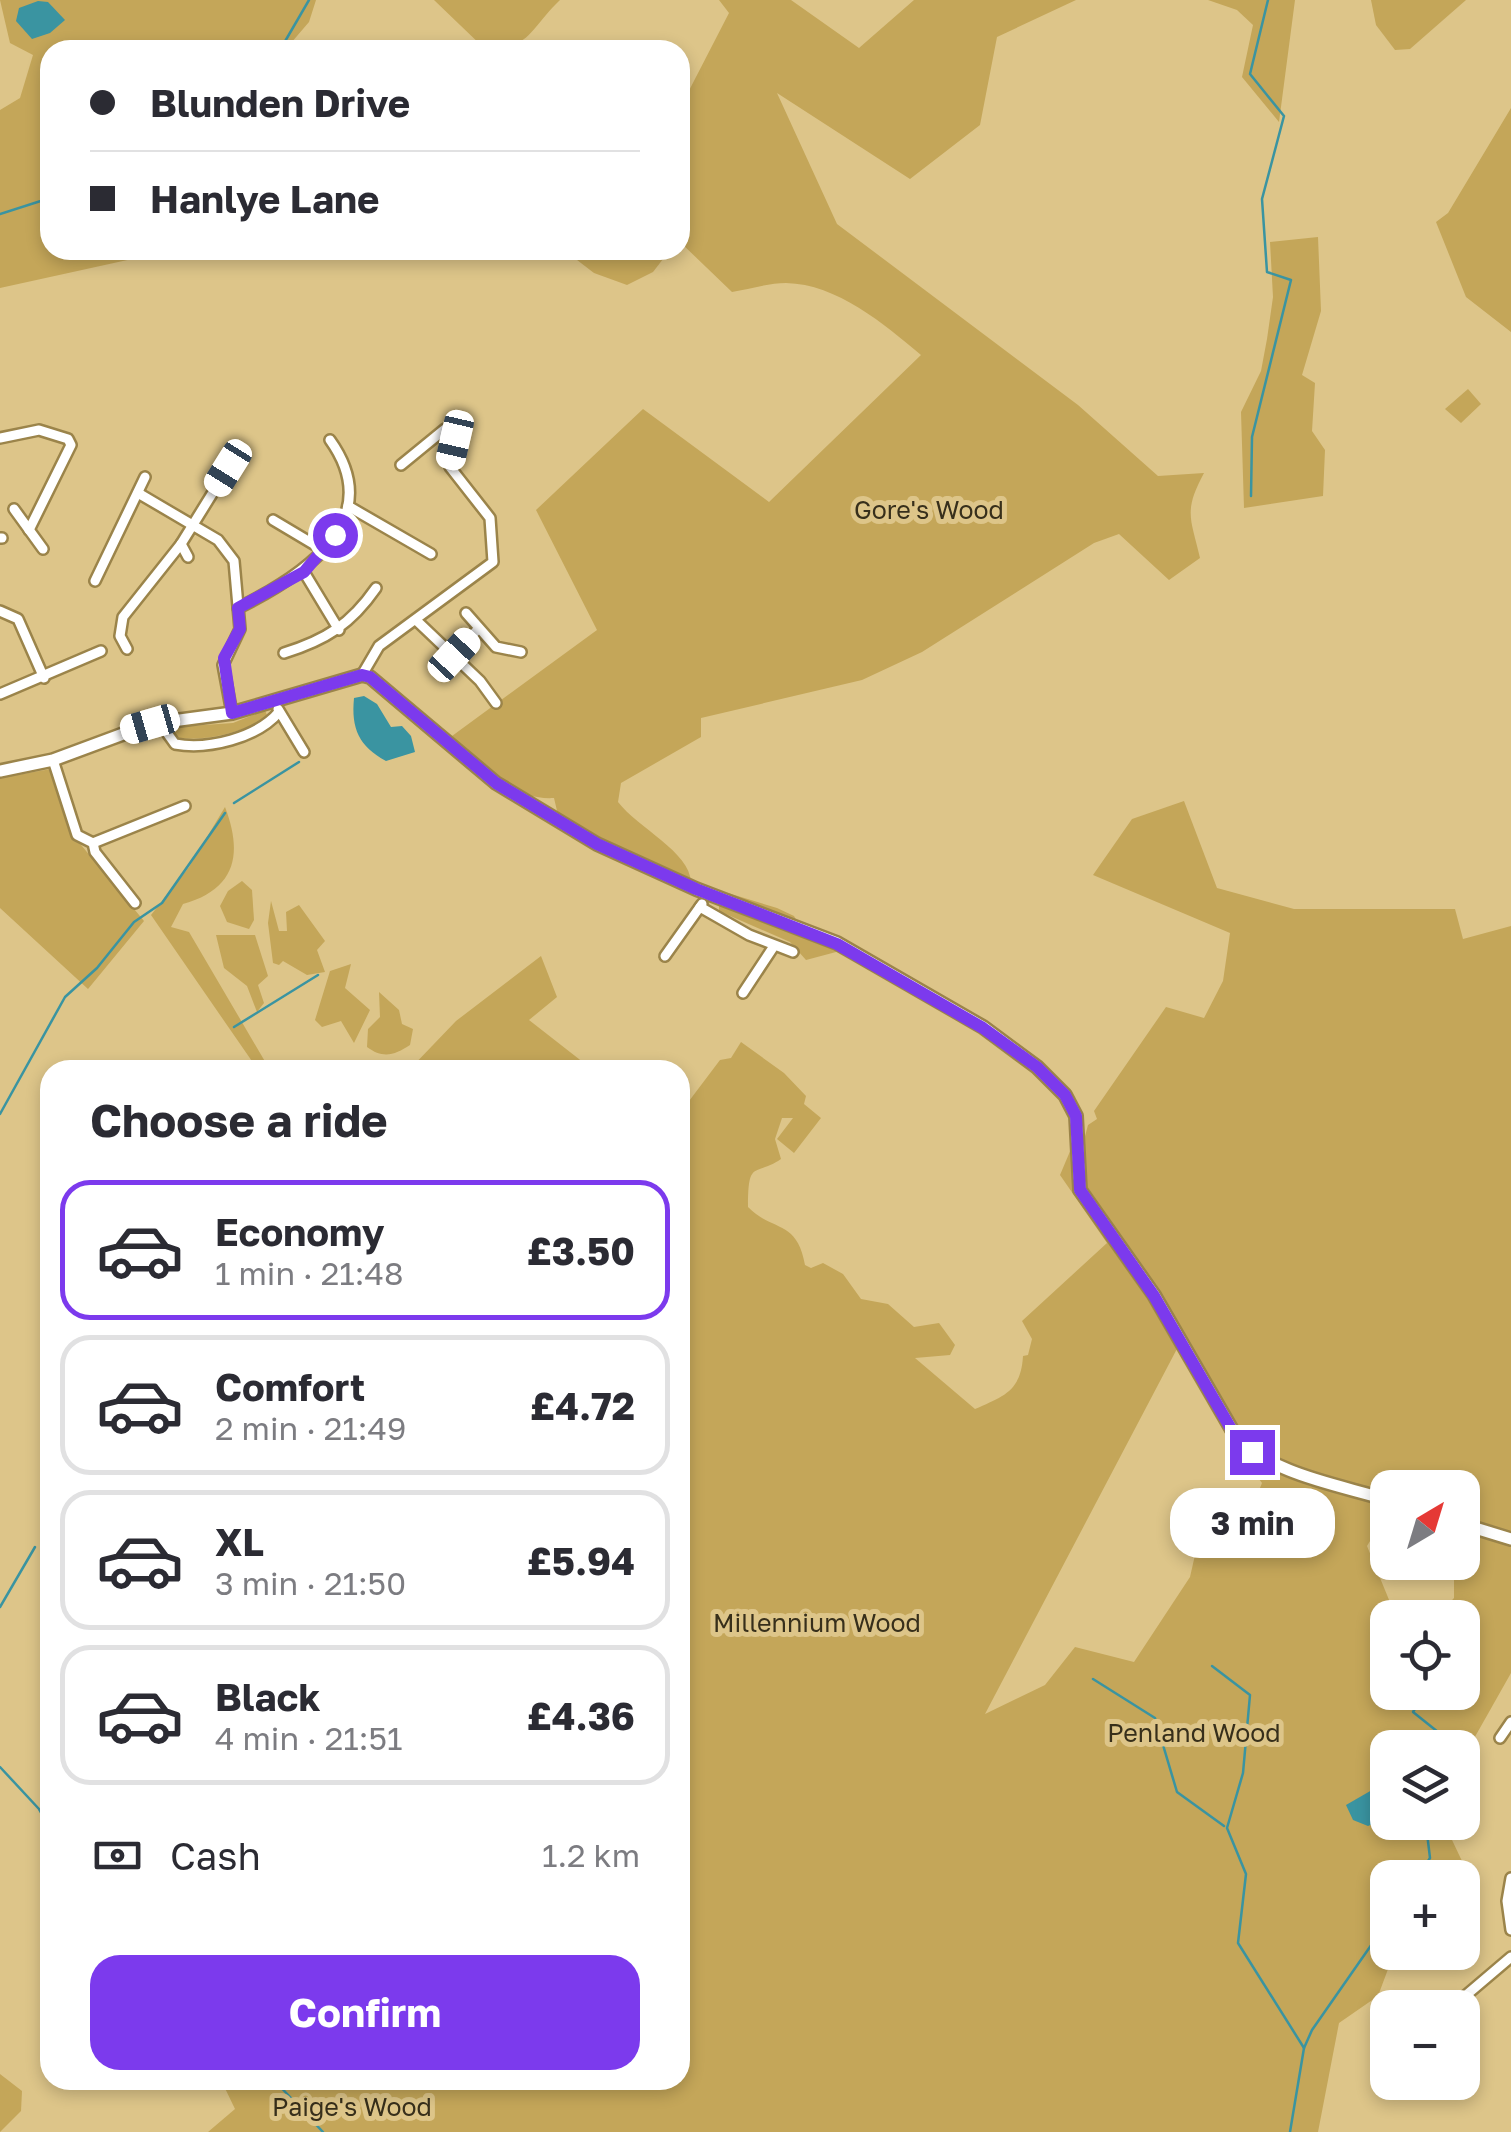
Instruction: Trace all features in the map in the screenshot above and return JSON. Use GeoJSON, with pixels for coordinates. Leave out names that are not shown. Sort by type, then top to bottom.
{"type":"FeatureCollection","features":[{"type":"Feature","properties":{"kind":"street"},"geometry":{"type":"LineString","coordinates":[[0,771],[53,760],[123,732],[160,723],[277,707],[362,675],[379,646],[493,562],[494,529],[484,506],[453,473],[455,440],[446,429],[401,465]]}},
{"type":"Feature","properties":{"kind":"street"},"geometry":{"type":"LineString","coordinates":[[0,438],[40,430],[68,439],[71,446],[29,530]]}},
{"type":"Feature","properties":{"kind":"street"},"geometry":{"type":"LineString","coordinates":[[238,608],[304,572],[325,551],[348,506],[349,475],[330,440]]}},
{"type":"Feature","properties":{"kind":"street"},"geometry":{"type":"LineString","coordinates":[[126,649],[120,636],[123,617],[181,544],[228,468]]}},
{"type":"Feature","properties":{"kind":"street"},"geometry":{"type":"LineString","coordinates":[[95,582],[145,477]]}},
{"type":"Feature","properties":{"kind":"street"},"geometry":{"type":"LineString","coordinates":[[138,493],[193,525],[231,554],[240,629],[224,658],[232,713]]}},
{"type":"Feature","properties":{"kind":"street"},"geometry":{"type":"LineString","coordinates":[[348,506],[431,554]]}},
{"type":"Feature","properties":{"kind":"street"},"geometry":{"type":"LineString","coordinates":[[14,509],[43,549]]}},
{"type":"Feature","properties":{"kind":"street"},"geometry":{"type":"LineString","coordinates":[[274,520],[325,551]]}},
{"type":"Feature","properties":{"kind":"street"},"geometry":{"type":"LineString","coordinates":[[181,544],[188,557]]}},
{"type":"Feature","properties":{"kind":"street"},"geometry":{"type":"LineString","coordinates":[[304,572],[339,630]]}},
{"type":"Feature","properties":{"kind":"street"},"geometry":{"type":"LineString","coordinates":[[284,654],[339,630],[356,616],[376,588]]}},
{"type":"Feature","properties":{"kind":"street"},"geometry":{"type":"LineString","coordinates":[[0,611],[18,619],[44,678]]}},
{"type":"Feature","properties":{"kind":"street"},"geometry":{"type":"LineString","coordinates":[[466,613],[496,647],[521,652]]}},
{"type":"Feature","properties":{"kind":"street"},"geometry":{"type":"LineString","coordinates":[[416,621],[454,655],[496,704]]}},
{"type":"Feature","properties":{"kind":"street"},"geometry":{"type":"LineString","coordinates":[[454,655],[478,629]]}},
{"type":"Feature","properties":{"kind":"street"},"geometry":{"type":"LineString","coordinates":[[0,694],[101,651]]}},
{"type":"Feature","properties":{"kind":"street"},"geometry":{"type":"LineString","coordinates":[[362,675],[386,686],[469,761],[519,798],[597,844],[849,950],[983,1028],[1052,1080],[1076,1116],[1080,1190],[1154,1296],[1234,1434],[1252,1452],[1280,1466],[1370,1494]]}},
{"type":"Feature","properties":{"kind":"street"},"geometry":{"type":"LineString","coordinates":[[160,723],[175,744],[194,745],[245,735],[277,707]]}},
{"type":"Feature","properties":{"kind":"street"},"geometry":{"type":"LineString","coordinates":[[277,707],[304,752]]}},
{"type":"Feature","properties":{"kind":"street"},"geometry":{"type":"LineString","coordinates":[[53,760],[77,834],[93,842],[185,806]]}},
{"type":"Feature","properties":{"kind":"street"},"geometry":{"type":"LineString","coordinates":[[93,842],[95,852],[136,903]]}},
{"type":"Feature","properties":{"kind":"street"},"geometry":{"type":"LineString","coordinates":[[665,956],[709,894]]}},
{"type":"Feature","properties":{"kind":"street"},"geometry":{"type":"LineString","coordinates":[[700,906],[774,946],[793,952]]}},
{"type":"Feature","properties":{"kind":"street"},"geometry":{"type":"LineString","coordinates":[[743,993],[774,946]]}},
{"type":"Feature","properties":{"kind":"street"},"geometry":{"type":"LineString","coordinates":[[1480,1530],[1511,1539]]}},
{"type":"Feature","properties":{"kind":"street"},"geometry":{"type":"LineString","coordinates":[[1500,1738],[1511,1724]]}},
{"type":"Feature","properties":{"kind":"street"},"geometry":{"type":"LineString","coordinates":[[1511,1878],[1511,1930]]}},
{"type":"Feature","properties":{"kind":"street"},"geometry":{"type":"LineString","coordinates":[[1473,1990],[1511,1958]]}},
{"type":"Feature","properties":{"kind":"green space"},"geometry":{"type":"Polygon","coordinates":[[[0,0],[316,0],[309,22],[294,40],[40,40],[40,260],[127,260],[0,288],[0,110],[20,98],[33,55],[10,43],[0,0]]]}},
{"type":"Feature","properties":{"kind":"green space"},"geometry":{"type":"Polygon","coordinates":[[[434,0],[560,0],[522,40],[476,40],[434,0]]]}},
{"type":"Feature","properties":{"kind":"green space","name":"Gore's Wood"},"geometry":{"type":"Polygon","coordinates":[[[719,0],[791,0],[859,48],[914,0],[1076,0],[997,37],[980,125],[910,179],[777,93],[837,224],[1078,405],[1158,476],[1204,473],[1191,506],[1200,558],[1169,580],[1119,534],[1094,543],[922,652],[862,680],[701,718],[701,737],[621,783],[618,802],[673,850],[691,882],[627,855],[558,815],[554,798],[511,787],[452,736],[597,630],[536,510],[643,409],[769,502],[921,355],[859,308],[823,290],[786,283],[732,292],[690,252],[690,89],[729,13],[719,0]]]}},
{"type":"Feature","properties":{"kind":"green space"},"geometry":{"type":"Polygon","coordinates":[[[1208,0],[1295,0],[1279,122],[1242,77],[1253,25],[1237,10],[1208,0]]]}},
{"type":"Feature","properties":{"kind":"green space"},"geometry":{"type":"Polygon","coordinates":[[[1371,0],[1466,0],[1410,49],[1395,50],[1376,25],[1371,0]]]}},
{"type":"Feature","properties":{"kind":"green space"},"geometry":{"type":"Polygon","coordinates":[[[1511,108],[1511,332],[1466,297],[1436,222],[1448,213],[1511,108]]]}},
{"type":"Feature","properties":{"kind":"green space"},"geometry":{"type":"Polygon","coordinates":[[[1318,237],[1321,311],[1302,375],[1315,383],[1312,431],[1325,450],[1323,496],[1244,508],[1241,412],[1261,371],[1267,339],[1273,297],[1270,242],[1318,237]]]}},
{"type":"Feature","properties":{"kind":"green space"},"geometry":{"type":"Polygon","coordinates":[[[577,260],[662,260],[653,272],[627,285],[594,273],[577,260]]]}},
{"type":"Feature","properties":{"kind":"green space"},"geometry":{"type":"Polygon","coordinates":[[[1468,389],[1481,404],[1461,423],[1445,409],[1468,389]]]}},
{"type":"Feature","properties":{"kind":"green space"},"geometry":{"type":"Polygon","coordinates":[[[265,710],[268,718],[224,735],[177,738],[173,732],[175,727],[233,723],[265,710]]]}},
{"type":"Feature","properties":{"kind":"green space"},"geometry":{"type":"Polygon","coordinates":[[[51,769],[72,834],[144,921],[88,989],[0,908],[0,778],[51,769]]]}},
{"type":"Feature","properties":{"kind":"green space"},"geometry":{"type":"Polygon","coordinates":[[[1184,801],[1217,888],[1294,909],[1455,909],[1463,939],[1511,926],[1511,1673],[1479,1730],[1370,1730],[1370,1840],[1452,1840],[1461,1860],[1370,1860],[1370,1970],[1388,1970],[1380,1990],[1370,1990],[1370,2002],[1339,2023],[1318,2132],[208,2132],[235,2109],[226,2090],[690,2090],[690,1100],[720,1060],[731,1058],[741,1042],[784,1073],[806,1096],[804,1104],[821,1118],[794,1153],[777,1139],[793,1118],[782,1118],[775,1139],[781,1159],[752,1175],[748,1207],[790,1233],[805,1265],[811,1268],[823,1263],[843,1274],[861,1299],[888,1304],[914,1327],[939,1323],[955,1345],[950,1355],[915,1358],[975,1409],[1015,1385],[1032,1339],[1022,1321],[1107,1243],[1060,1175],[1071,1149],[1084,1140],[1088,1125],[1097,1119],[1094,1111],[1166,1007],[1204,1018],[1223,981],[1230,933],[1093,875],[1132,819],[1184,801]],[[1179,1345],[985,1714],[1045,1685],[1075,1647],[1134,1662],[1190,1577],[1195,1555],[1212,1530],[1258,1493],[1262,1483],[1227,1437],[1179,1345]],[[1370,1470],[1370,1580],[1381,1580],[1389,1600],[1370,1600],[1370,1710],[1480,1710],[1480,1600],[1454,1598],[1454,1580],[1480,1580],[1480,1470],[1370,1470]]]}},
{"type":"Feature","properties":{"kind":"green space"},"geometry":{"type":"Polygon","coordinates":[[[225,807],[233,840],[231,868],[214,889],[183,904],[171,927],[189,932],[264,1060],[251,1060],[151,915],[189,867],[225,807]]]}},
{"type":"Feature","properties":{"kind":"green space"},"geometry":{"type":"Polygon","coordinates":[[[242,881],[252,890],[254,920],[249,929],[227,922],[220,906],[228,891],[242,881]]]}},
{"type":"Feature","properties":{"kind":"green space"},"geometry":{"type":"Polygon","coordinates":[[[728,893],[794,916],[804,933],[836,947],[836,952],[806,960],[790,942],[719,911],[719,902],[728,893]]]}},
{"type":"Feature","properties":{"kind":"green space"},"geometry":{"type":"Polygon","coordinates":[[[271,901],[279,931],[287,931],[286,912],[299,905],[325,941],[317,950],[325,972],[307,975],[283,961],[279,965],[273,963],[268,923],[271,901]]]}},
{"type":"Feature","properties":{"kind":"green space"},"geometry":{"type":"Polygon","coordinates":[[[216,935],[255,935],[268,976],[258,985],[264,1003],[257,1012],[247,986],[224,968],[216,935]]]}},
{"type":"Feature","properties":{"kind":"green space"},"geometry":{"type":"Polygon","coordinates":[[[541,956],[557,997],[529,1020],[580,1060],[419,1060],[456,1021],[541,956]]]}},
{"type":"Feature","properties":{"kind":"green space"},"geometry":{"type":"Polygon","coordinates":[[[351,964],[345,988],[370,1010],[354,1043],[341,1021],[322,1027],[315,1020],[330,971],[351,964]]]}},
{"type":"Feature","properties":{"kind":"green space"},"geometry":{"type":"Polygon","coordinates":[[[379,992],[399,1010],[402,1024],[413,1029],[410,1045],[389,1054],[367,1047],[368,1029],[380,1017],[379,992]]]}},
{"type":"Feature","properties":{"kind":"green space"},"geometry":{"type":"Polygon","coordinates":[[[0,2074],[22,2091],[21,2111],[0,2132],[0,2074]]]}},
{"type":"Feature","properties":{"kind":"water"},"geometry":{"type":"Polygon","coordinates":[[[38,1],[48,2],[65,20],[50,33],[32,39],[16,21],[19,8],[38,1]]]}},
{"type":"Feature","properties":{"kind":"water"},"geometry":{"type":"Polygon","coordinates":[[[364,696],[377,704],[391,727],[402,726],[411,736],[415,752],[386,761],[363,743],[353,709],[354,698],[364,696]]]}},
{"type":"Feature","properties":{"kind":"water"},"geometry":{"type":"Polygon","coordinates":[[[1370,1791],[1370,1825],[1353,1820],[1346,1805],[1370,1791]]]}},
{"type":"Feature","properties":{"kind":"waterway"},"geometry":{"type":"LineString","coordinates":[[286,40],[309,0]]}},
{"type":"Feature","properties":{"kind":"waterway"},"geometry":{"type":"LineString","coordinates":[[1251,496],[1252,437],[1291,280],[1267,272],[1262,199],[1284,116],[1250,74],[1268,0]]}},
{"type":"Feature","properties":{"kind":"waterway"},"geometry":{"type":"LineString","coordinates":[[0,214],[40,201]]}},
{"type":"Feature","properties":{"kind":"waterway"},"geometry":{"type":"LineString","coordinates":[[234,803],[299,762]]}},
{"type":"Feature","properties":{"kind":"waterway"},"geometry":{"type":"LineString","coordinates":[[0,1114],[65,997],[97,968],[134,922],[162,903],[225,813]]}},
{"type":"Feature","properties":{"kind":"waterway"},"geometry":{"type":"LineString","coordinates":[[234,1027],[318,975]]}},
{"type":"Feature","properties":{"kind":"waterway"},"geometry":{"type":"LineString","coordinates":[[0,1607],[35,1547]]}},
{"type":"Feature","properties":{"kind":"waterway"},"geometry":{"type":"LineString","coordinates":[[1212,1666],[1250,1695],[1243,1773],[1227,1828],[1246,1874],[1238,1943],[1304,2048]]}},
{"type":"Feature","properties":{"kind":"waterway"},"geometry":{"type":"LineString","coordinates":[[1093,1679],[1155,1718],[1177,1792],[1224,1826]]}},
{"type":"Feature","properties":{"kind":"waterway"},"geometry":{"type":"LineString","coordinates":[[1414,1710],[1436,1730]]}},
{"type":"Feature","properties":{"kind":"waterway"},"geometry":{"type":"LineString","coordinates":[[0,1767],[40,1811]]}},
{"type":"Feature","properties":{"kind":"waterway"},"geometry":{"type":"LineString","coordinates":[[1428,1840],[1429,1860]]}},
{"type":"Feature","properties":{"kind":"waterway"},"geometry":{"type":"LineString","coordinates":[[1290,2132],[1304,2048],[1312,2030],[1370,1947]]}},
{"type":"Feature","properties":{"kind":"waterway"},"geometry":{"type":"LineString","coordinates":[[283,2090],[323,2132]]}},
{"type":"Feature","properties":{"kind":"route"},"geometry":{"type":"LineString","coordinates":[[335,535],[304,572],[238,608],[240,629],[224,658],[232,713],[362,675],[370,677],[386,686],[496,783],[597,844],[757,914],[817,934],[1011,1046],[1052,1080],[1071,1104],[1078,1132],[1076,1178],[1080,1190],[1154,1296],[1234,1434],[1252,1452]]}},
{"type":"Feature","properties":{"kind":"park label","name":"Millennium Wood"},"geometry":{"type":"Point","coordinates":[817,1622]}},
{"type":"Feature","properties":{"kind":"park label","name":"Penland Wood"},"geometry":{"type":"Point","coordinates":[1194,1732]}},
{"type":"Feature","properties":{"kind":"park label","name":"Paige's Wood"},"geometry":{"type":"Point","coordinates":[352,2106]}}]}
